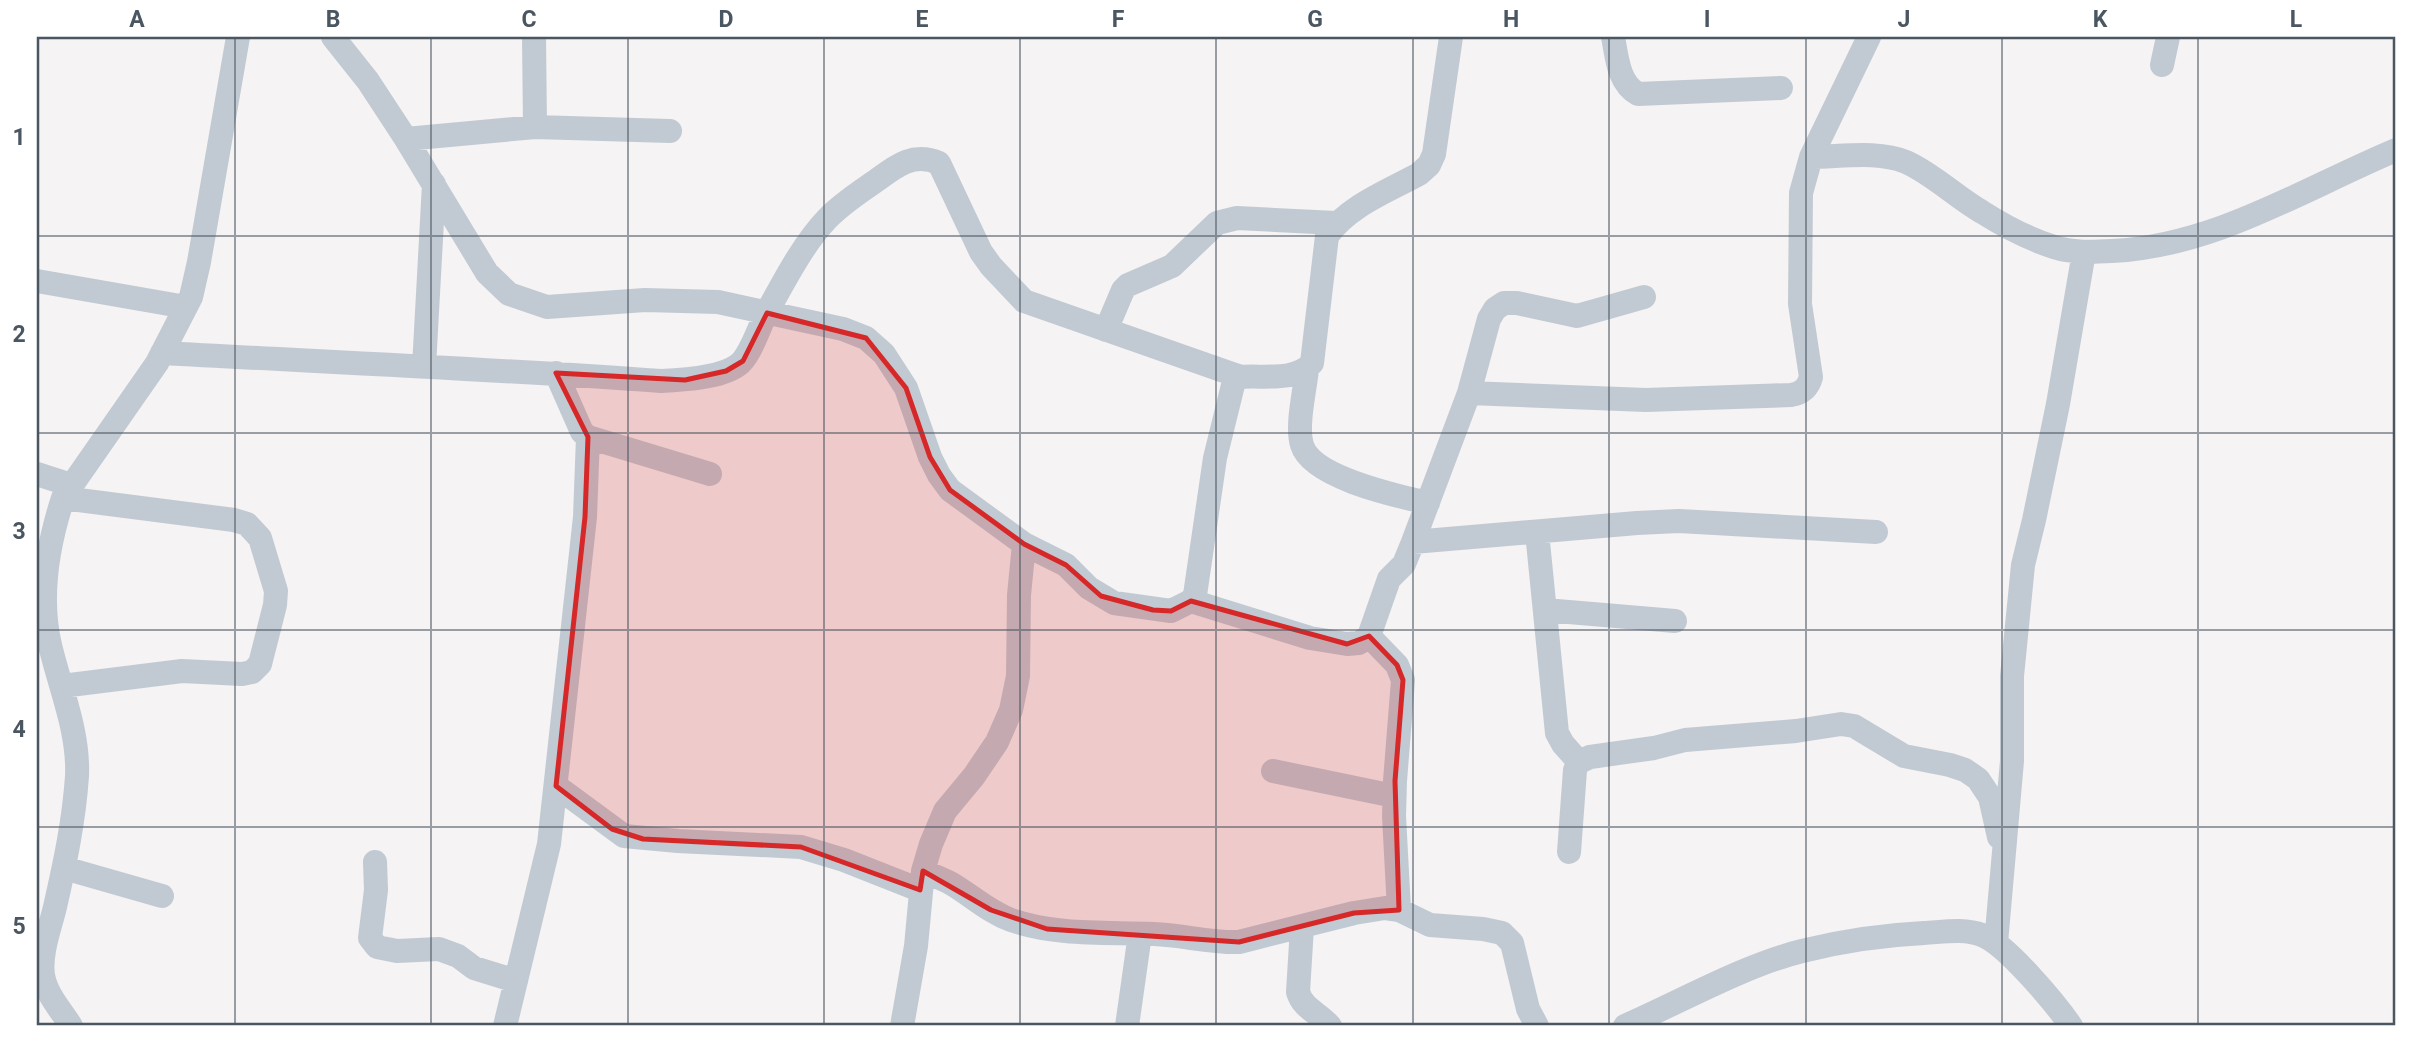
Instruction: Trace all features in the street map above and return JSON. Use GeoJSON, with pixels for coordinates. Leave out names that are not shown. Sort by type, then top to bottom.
{"type":"FeatureCollection","features":[{"type":"Feature","properties":{"kind":"street"},"geometry":{"type":"LineString","coordinates":[[71,1026],[48,990],[43,977],[42,961],[43,933],[64,868],[71,836],[77,774],[76,745],[50,643],[45,611],[48,563],[56,519],[67,492],[162,353],[191,297],[239,37]]}},
{"type":"Feature","properties":{"kind":"street"},"geometry":{"type":"LineString","coordinates":[[333,37],[368,81],[406,139],[487,273],[509,294],[547,307],[645,300],[718,302],[843,329],[866,338],[884,354],[906,388],[930,457],[950,490],[1024,544],[1066,565],[1089,588],[1114,603],[1171,611],[1191,601],[1197,586],[1215,458],[1231,390],[1234,382],[1241,377]]}},
{"type":"Feature","properties":{"kind":"street"},"geometry":{"type":"LineString","coordinates":[[534,37],[535,127]]}},
{"type":"Feature","properties":{"kind":"street"},"geometry":{"type":"LineString","coordinates":[[1428,503],[1368,489],[1319,465],[1306,454],[1300,433],[1307,369],[1315,348],[1327,236],[1336,223],[1349,213],[1429,166],[1434,154],[1451,37]]}},
{"type":"Feature","properties":{"kind":"street"},"geometry":{"type":"LineString","coordinates":[[1613,37],[1624,80],[1630,89],[1638,94],[1781,88]]}},
{"type":"Feature","properties":{"kind":"street"},"geometry":{"type":"LineString","coordinates":[[1469,393],[1646,400],[1800,393],[1811,377],[1800,304],[1801,193],[1811,157],[1869,37]]}},
{"type":"Feature","properties":{"kind":"street"},"geometry":{"type":"LineString","coordinates":[[2162,65],[2168,37]]}},
{"type":"Feature","properties":{"kind":"street"},"geometry":{"type":"LineString","coordinates":[[406,139],[535,127],[670,131]]}},
{"type":"Feature","properties":{"kind":"street"},"geometry":{"type":"LineString","coordinates":[[1811,157],[1874,156],[1904,161],[1982,213],[2025,235],[2056,248],[2084,252],[2165,245],[2215,231],[2296,198],[2353,168],[2396,150]]}},
{"type":"Feature","properties":{"kind":"street"},"geometry":{"type":"LineString","coordinates":[[162,353],[685,380],[726,371],[743,361],[767,313],[813,236],[833,214],[908,159],[928,158],[939,163],[946,173],[986,259],[1024,302],[1241,377],[1288,375],[1307,369]]}},
{"type":"Feature","properties":{"kind":"street"},"geometry":{"type":"LineString","coordinates":[[424,367],[435,184]]}},
{"type":"Feature","properties":{"kind":"street"},"geometry":{"type":"LineString","coordinates":[[1106,330],[1123,290],[1128,285],[1171,265],[1217,223],[1237,218],[1336,223]]}},
{"type":"Feature","properties":{"kind":"street"},"geometry":{"type":"LineString","coordinates":[[1996,943],[2012,761],[2012,676],[2023,565],[2058,404],[2084,252]]}},
{"type":"Feature","properties":{"kind":"street"},"geometry":{"type":"LineString","coordinates":[[37,281],[186,307]]}},
{"type":"Feature","properties":{"kind":"street"},"geometry":{"type":"LineString","coordinates":[[1191,601],[1310,638],[1347,644],[1359,643],[1369,636],[1384,590],[1404,564],[1413,542],[1469,393],[1489,319],[1495,309],[1504,303],[1517,303],[1577,316],[1644,297]]}},
{"type":"Feature","properties":{"kind":"street"},"geometry":{"type":"LineString","coordinates":[[556,373],[582,432],[588,437],[710,474]]}},
{"type":"Feature","properties":{"kind":"street"},"geometry":{"type":"LineString","coordinates":[[505,1026],[549,844],[585,517],[588,437]]}},
{"type":"Feature","properties":{"kind":"street"},"geometry":{"type":"LineString","coordinates":[[37,474],[67,492],[247,524],[260,538],[276,591],[260,664],[252,672],[242,674],[182,671],[62,686]]}},
{"type":"Feature","properties":{"kind":"street"},"geometry":{"type":"LineString","coordinates":[[1413,542],[1679,521],[1876,532]]}},
{"type":"Feature","properties":{"kind":"street"},"geometry":{"type":"LineString","coordinates":[[1537,532],[1557,733],[1578,762]]}},
{"type":"Feature","properties":{"kind":"street"},"geometry":{"type":"LineString","coordinates":[[902,1026],[916,946],[921,880],[944,811],[974,776],[997,742],[1011,710],[1018,677],[1018,595],[1024,544]]}},
{"type":"Feature","properties":{"kind":"street"},"geometry":{"type":"LineString","coordinates":[[1545,610],[1675,621]]}},
{"type":"Feature","properties":{"kind":"street"},"geometry":{"type":"LineString","coordinates":[[1369,636],[1397,664],[1404,680],[1394,796],[1399,910]]}},
{"type":"Feature","properties":{"kind":"street"},"geometry":{"type":"LineString","coordinates":[[1578,762],[1590,757],[1654,748],[1685,740],[1796,731],[1841,724],[1854,726],[1904,756],[1950,765],[1965,770],[1978,779],[1990,797],[1995,828],[2006,846]]}},
{"type":"Feature","properties":{"kind":"street"},"geometry":{"type":"LineString","coordinates":[[1569,852],[1574,779],[1578,762]]}},
{"type":"Feature","properties":{"kind":"street"},"geometry":{"type":"LineString","coordinates":[[1273,771],[1394,796]]}},
{"type":"Feature","properties":{"kind":"street"},"geometry":{"type":"LineString","coordinates":[[556,786],[624,836],[667,841],[782,844],[801,847],[921,880],[950,883],[991,910],[1012,920],[1048,929],[1156,934],[1226,943],[1385,908],[1399,910],[1430,925],[1502,933],[1512,943],[1528,1009],[1537,1026]]}},
{"type":"Feature","properties":{"kind":"street"},"geometry":{"type":"LineString","coordinates":[[375,862],[376,890],[370,938],[377,947],[397,951],[439,949],[458,956],[474,968],[516,981]]}},
{"type":"Feature","properties":{"kind":"street"},"geometry":{"type":"LineString","coordinates":[[64,868],[162,896]]}},
{"type":"Feature","properties":{"kind":"street"},"geometry":{"type":"LineString","coordinates":[[1303,927],[1298,992],[1301,1002],[1330,1026]]}},
{"type":"Feature","properties":{"kind":"street"},"geometry":{"type":"LineString","coordinates":[[1625,1026],[1753,968],[1801,951],[1884,935],[1966,930],[1984,935],[1996,943],[2050,998],[2071,1026]]}},
{"type":"Feature","properties":{"kind":"street"},"geometry":{"type":"LineString","coordinates":[[1127,1026],[1140,934]]}},
{"type":"Feature","properties":{"kind":"highlighted area"},"geometry":{"type":"Polygon","coordinates":[[[767,313],[866,338],[906,388],[930,457],[950,490],[1024,544],[1066,565],[1101,596],[1153,610],[1171,611],[1191,601],[1347,644],[1369,636],[1397,665],[1403,680],[1395,781],[1399,910],[1354,913],[1239,942],[1047,929],[991,910],[923,871],[920,890],[801,847],[643,839],[612,829],[556,786],[585,517],[588,437],[556,373],[685,380],[726,371],[743,361],[767,313]]]}}]}
